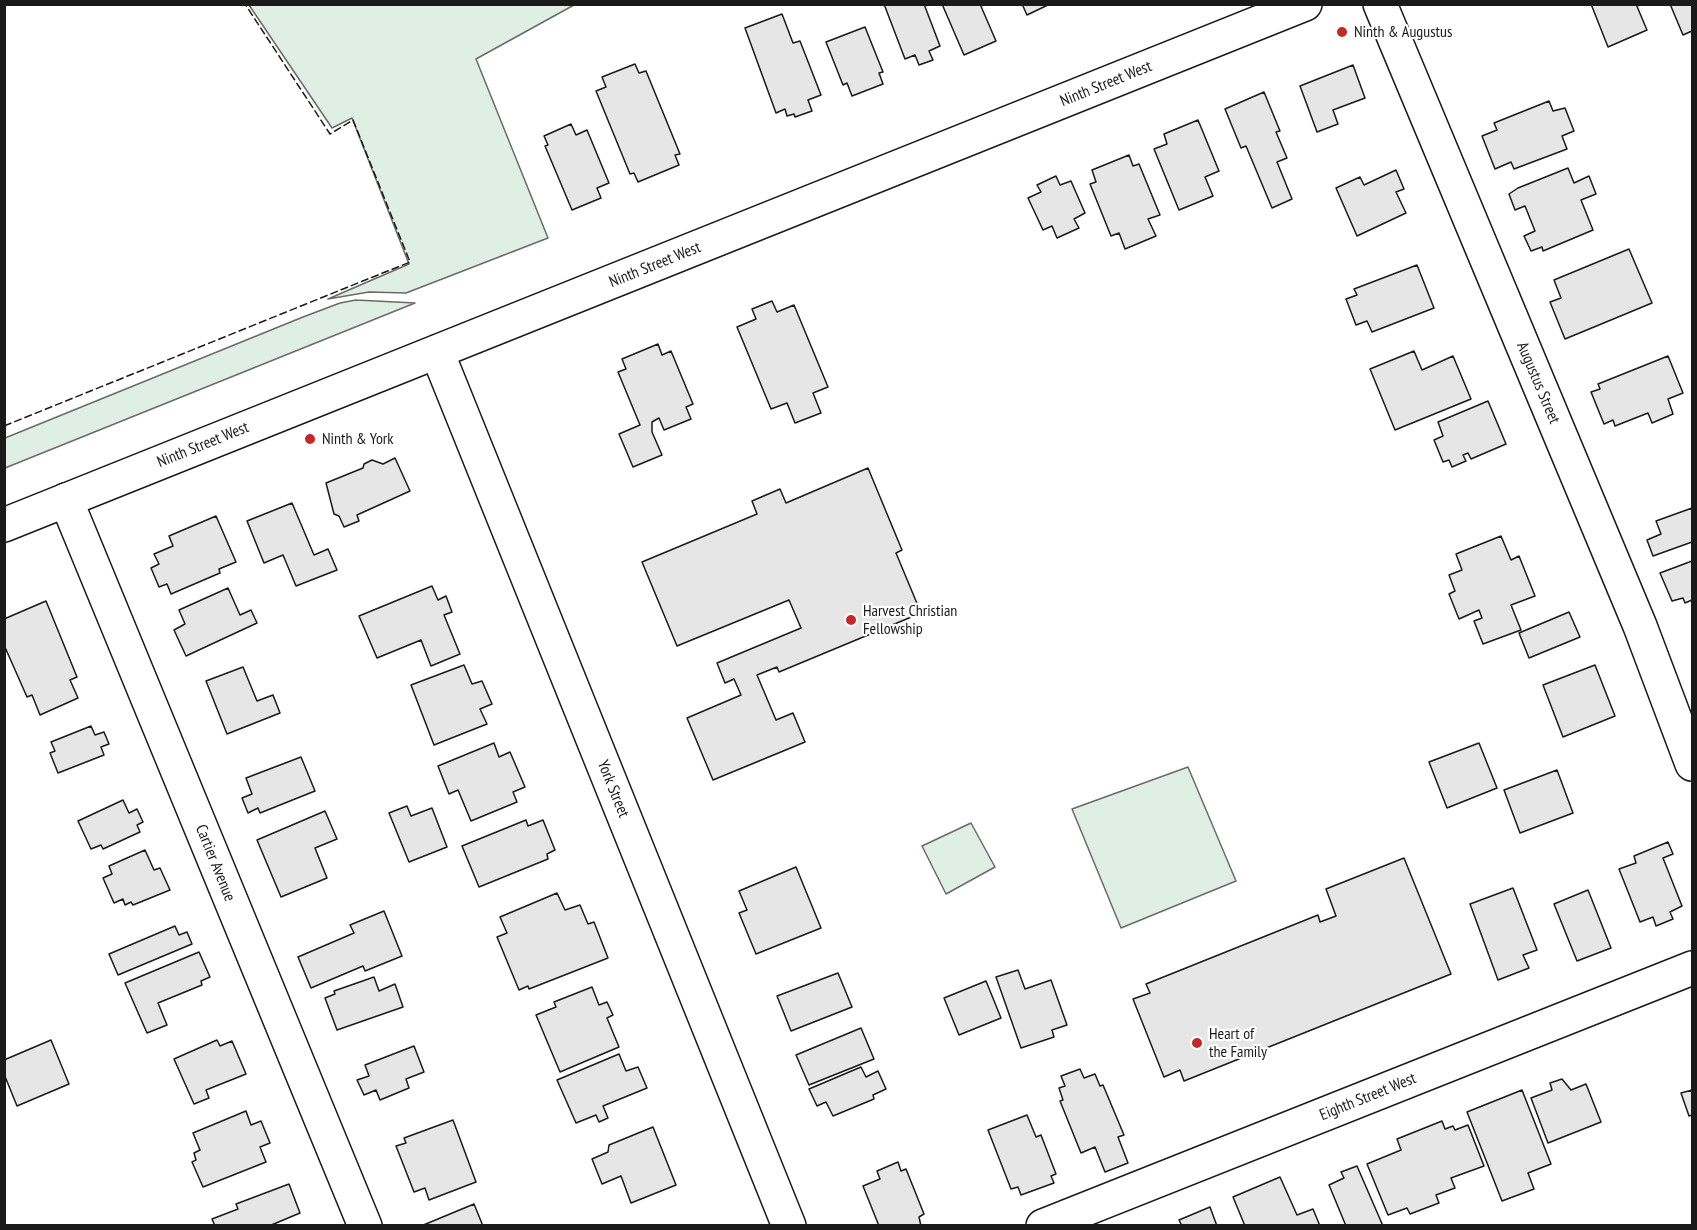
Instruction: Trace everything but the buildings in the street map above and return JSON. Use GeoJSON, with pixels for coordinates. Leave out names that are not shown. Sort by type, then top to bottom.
{"type":"FeatureCollection","features":[{"type":"Feature","properties":{"kind":"street","name":"Ninth Street West"},"geometry":{"type":"LineString","coordinates":[[4,525],[1305,4]]}},
{"type":"Feature","properties":{"kind":"street","name":"Augustus Street"},"geometry":{"type":"LineString","coordinates":[[1380,4],[1635,615],[1692,764]]}},
{"type":"Feature","properties":{"kind":"street","name":"York Street"},"geometry":{"type":"LineString","coordinates":[[437,352],[789,1226]]}},
{"type":"Feature","properties":{"kind":"street","name":"Cartier Avenue"},"geometry":{"type":"LineString","coordinates":[[66,500],[365,1226]]}},
{"type":"Feature","properties":{"kind":"street","name":"Eighth Street West"},"geometry":{"type":"LineString","coordinates":[[1043,1226],[1692,968]]}},
{"type":"Feature","properties":{"kind":"green space"},"geometry":{"type":"Polygon","coordinates":[[[249,5],[574,5],[476,59],[548,238],[406,293],[369,292],[328,299],[409,264],[352,118],[332,128],[249,5]]]}},
{"type":"Feature","properties":{"kind":"green space"},"geometry":{"type":"Polygon","coordinates":[[[356,300],[415,303],[5,468],[5,438],[303,317],[340,303],[356,300]]]}},
{"type":"Feature","properties":{"kind":"green space"},"geometry":{"type":"Polygon","coordinates":[[[1188,767],[1236,881],[1121,928],[1072,809],[1188,767]]]}},
{"type":"Feature","properties":{"kind":"green space"},"geometry":{"type":"Polygon","coordinates":[[[971,823],[995,867],[946,894],[922,846],[971,823]]]}},
{"type":"Feature","properties":{"kind":"fence"},"geometry":{"type":"LineString","coordinates":[[4,426],[410,262],[353,120],[330,134],[245,4]]}},
{"type":"Feature","properties":{"kind":"place","name":"Ninth & Augustus"},"geometry":{"type":"Point","coordinates":[1342,32]}},
{"type":"Feature","properties":{"kind":"place","name":"Ninth & York"},"geometry":{"type":"Point","coordinates":[310,439]}},
{"type":"Feature","properties":{"kind":"place","name":"Harvest Christian Fellowship"},"geometry":{"type":"Point","coordinates":[851,620]}},
{"type":"Feature","properties":{"kind":"place","name":"Heart of the Family"},"geometry":{"type":"Point","coordinates":[1197,1043]}}]}
